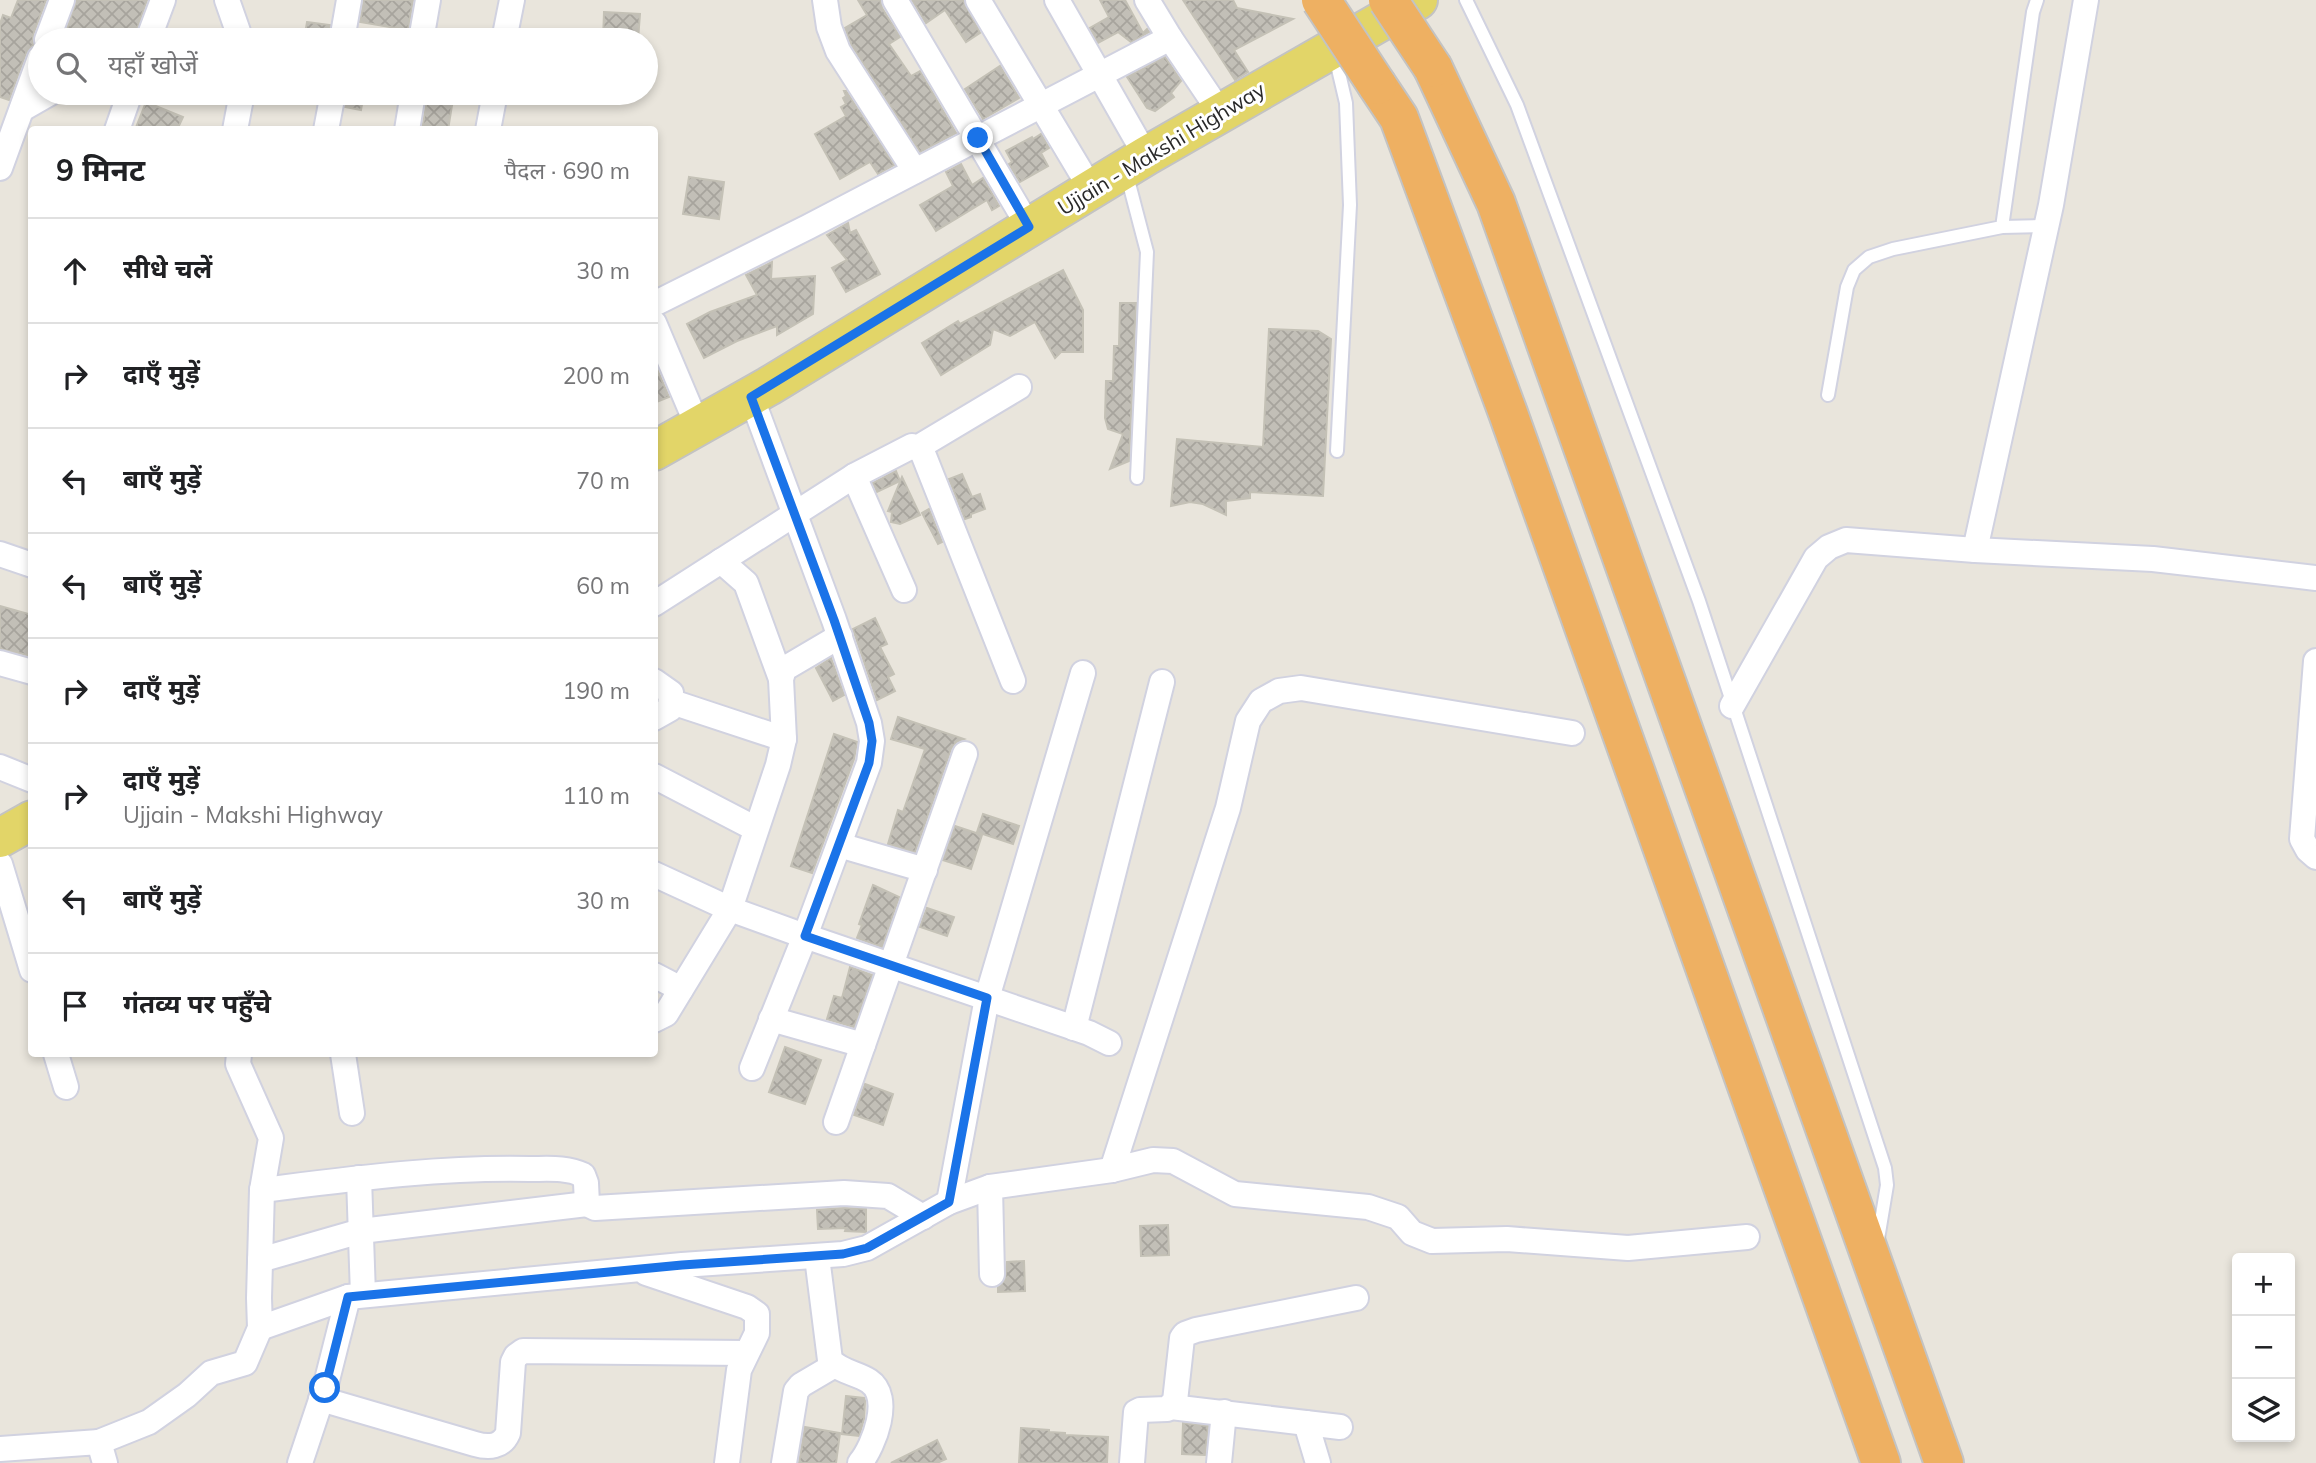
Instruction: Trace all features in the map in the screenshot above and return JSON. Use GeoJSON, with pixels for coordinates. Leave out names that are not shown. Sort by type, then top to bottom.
{"type":"FeatureCollection","features":[{"type":"Feature","properties":{"kind":"highway"},"geometry":{"type":"LineString","coordinates":[[1321,0],[1349,79],[1399,118],[1508,413],[1881,1463]]}},
{"type":"Feature","properties":{"kind":"highway"},"geometry":{"type":"LineString","coordinates":[[1388,0],[1433,68],[1496,203],[1944,1463]]}},
{"type":"Feature","properties":{"kind":"main road","name":"Ujjain - Makshi Highway"},"geometry":{"type":"LineString","coordinates":[[658,449],[751,397],[1091,189],[1135,175],[1220,112],[1349,79],[1418,0]]}},
{"type":"Feature","properties":{"kind":"main road"},"geometry":{"type":"LineString","coordinates":[[0,838],[28,822]]}},
{"type":"Feature","properties":{"kind":"street"},"geometry":{"type":"LineString","coordinates":[[52,28],[62,0]]}},
{"type":"Feature","properties":{"kind":"street"},"geometry":{"type":"LineString","coordinates":[[150,28],[163,0]]}},
{"type":"Feature","properties":{"kind":"street"},"geometry":{"type":"LineString","coordinates":[[227,0],[237,28]]}},
{"type":"Feature","properties":{"kind":"street"},"geometry":{"type":"LineString","coordinates":[[344,28],[349,0]]}},
{"type":"Feature","properties":{"kind":"street"},"geometry":{"type":"LineString","coordinates":[[423,28],[428,0]]}},
{"type":"Feature","properties":{"kind":"street"},"geometry":{"type":"LineString","coordinates":[[506,28],[512,0]]}},
{"type":"Feature","properties":{"kind":"street"},"geometry":{"type":"LineString","coordinates":[[825,0],[829,27],[838,51],[915,171]]}},
{"type":"Feature","properties":{"kind":"street"},"geometry":{"type":"LineString","coordinates":[[895,0],[1029,227]]}},
{"type":"Feature","properties":{"kind":"street"},"geometry":{"type":"LineString","coordinates":[[978,0],[1091,189]]}},
{"type":"Feature","properties":{"kind":"street"},"geometry":{"type":"LineString","coordinates":[[1057,0],[1102,75],[1135,175]]}},
{"type":"Feature","properties":{"kind":"street"},"geometry":{"type":"LineString","coordinates":[[1147,0],[1220,112]]}},
{"type":"Feature","properties":{"kind":"street"},"geometry":{"type":"LineString","coordinates":[[1975,550],[2047,226],[2086,0]]}},
{"type":"Feature","properties":{"kind":"street"},"geometry":{"type":"LineString","coordinates":[[658,302],[1170,38]]}},
{"type":"Feature","properties":{"kind":"street"},"geometry":{"type":"LineString","coordinates":[[0,168],[28,92]]}},
{"type":"Feature","properties":{"kind":"street"},"geometry":{"type":"LineString","coordinates":[[22,109],[29,105]]}},
{"type":"Feature","properties":{"kind":"street"},"geometry":{"type":"LineString","coordinates":[[118,126],[126,105]]}},
{"type":"Feature","properties":{"kind":"street"},"geometry":{"type":"LineString","coordinates":[[235,126],[239,105]]}},
{"type":"Feature","properties":{"kind":"street"},"geometry":{"type":"LineString","coordinates":[[327,126],[331,105]]}},
{"type":"Feature","properties":{"kind":"street"},"geometry":{"type":"LineString","coordinates":[[408,126],[411,105]]}},
{"type":"Feature","properties":{"kind":"street"},"geometry":{"type":"LineString","coordinates":[[489,126],[493,105]]}},
{"type":"Feature","properties":{"kind":"street"},"geometry":{"type":"LineString","coordinates":[[658,332],[698,427]]}},
{"type":"Feature","properties":{"kind":"street"},"geometry":{"type":"LineString","coordinates":[[658,601],[854,477],[906,448],[917,448],[1019,387]]}},
{"type":"Feature","properties":{"kind":"street"},"geometry":{"type":"LineString","coordinates":[[751,397],[840,636],[869,723],[872,741],[869,763],[839,845],[752,1068]]}},
{"type":"Feature","properties":{"kind":"street"},"geometry":{"type":"LineString","coordinates":[[917,448],[922,452],[1013,681]]}},
{"type":"Feature","properties":{"kind":"street"},"geometry":{"type":"LineString","coordinates":[[854,477],[904,590]]}},
{"type":"Feature","properties":{"kind":"street"},"geometry":{"type":"LineString","coordinates":[[1732,706],[1816,558],[1829,547],[1846,540],[2153,559],[2316,578]]}},
{"type":"Feature","properties":{"kind":"street"},"geometry":{"type":"LineString","coordinates":[[0,554],[28,564]]}},
{"type":"Feature","properties":{"kind":"street"},"geometry":{"type":"LineString","coordinates":[[658,1018],[666,1014],[730,909],[778,765],[784,739],[781,679],[746,583],[721,561]]}},
{"type":"Feature","properties":{"kind":"street"},"geometry":{"type":"LineString","coordinates":[[781,679],[790,664],[840,636]]}},
{"type":"Feature","properties":{"kind":"street"},"geometry":{"type":"LineString","coordinates":[[2316,661],[2302,839],[2308,850],[2316,856]]}},
{"type":"Feature","properties":{"kind":"street"},"geometry":{"type":"LineString","coordinates":[[0,663],[28,671]]}},
{"type":"Feature","properties":{"kind":"street"},"geometry":{"type":"LineString","coordinates":[[949,1202],[987,998],[1083,673]]}},
{"type":"Feature","properties":{"kind":"street"},"geometry":{"type":"LineString","coordinates":[[1074,1028],[1162,682]]}},
{"type":"Feature","properties":{"kind":"street"},"geometry":{"type":"LineString","coordinates":[[658,684],[671,693],[663,710],[784,739]]}},
{"type":"Feature","properties":{"kind":"street"},"geometry":{"type":"LineString","coordinates":[[1112,1170],[1228,807],[1248,721],[1261,701],[1279,691],[1301,688],[1572,733]]}},
{"type":"Feature","properties":{"kind":"street"},"geometry":{"type":"LineString","coordinates":[[836,1122],[965,754]]}},
{"type":"Feature","properties":{"kind":"street"},"geometry":{"type":"LineString","coordinates":[[0,767],[28,778]]}},
{"type":"Feature","properties":{"kind":"street"},"geometry":{"type":"LineString","coordinates":[[658,778],[756,829]]}},
{"type":"Feature","properties":{"kind":"street"},"geometry":{"type":"LineString","coordinates":[[839,845],[925,870]]}},
{"type":"Feature","properties":{"kind":"street"},"geometry":{"type":"LineString","coordinates":[[0,864],[28,957]]}},
{"type":"Feature","properties":{"kind":"street"},"geometry":{"type":"LineString","coordinates":[[658,876],[730,909],[1074,1028],[1109,1043]]}},
{"type":"Feature","properties":{"kind":"street"},"geometry":{"type":"LineString","coordinates":[[658,977],[681,989]]}},
{"type":"Feature","properties":{"kind":"street"},"geometry":{"type":"LineString","coordinates":[[771,1019],[863,1045]]}},
{"type":"Feature","properties":{"kind":"street"},"geometry":{"type":"LineString","coordinates":[[57,1057],[66,1087]]}},
{"type":"Feature","properties":{"kind":"street"},"geometry":{"type":"LineString","coordinates":[[0,1449],[102,1453],[187,1395],[211,1373],[245,1363],[260,1328],[262,1190],[271,1138],[238,1064],[239,1057]]}},
{"type":"Feature","properties":{"kind":"street"},"geometry":{"type":"LineString","coordinates":[[343,1057],[352,1113]]}},
{"type":"Feature","properties":{"kind":"street"},"geometry":{"type":"LineString","coordinates":[[260,1328],[356,1296],[682,1265],[843,1254],[876,1243],[949,1202],[990,1187],[1112,1170],[1153,1160],[1173,1161],[1235,1194],[1368,1208],[1398,1217],[1412,1233],[1432,1241],[1507,1240],[1628,1248],[1747,1237]]}},
{"type":"Feature","properties":{"kind":"street"},"geometry":{"type":"LineString","coordinates":[[262,1190],[359,1178],[495,1168],[563,1170],[583,1175],[587,1204]]}},
{"type":"Feature","properties":{"kind":"street"},"geometry":{"type":"LineString","coordinates":[[300,1463],[356,1296],[361,1231],[359,1178]]}},
{"type":"Feature","properties":{"kind":"street"},"geometry":{"type":"LineString","coordinates":[[990,1187],[992,1273]]}},
{"type":"Feature","properties":{"kind":"street"},"geometry":{"type":"LineString","coordinates":[[260,1260],[361,1231],[587,1204],[595,1208],[844,1193],[878,1195],[923,1217]]}},
{"type":"Feature","properties":{"kind":"street"},"geometry":{"type":"LineString","coordinates":[[817,1257],[831,1360],[835,1365],[870,1382],[877,1389],[880,1399],[876,1434],[860,1463]]}},
{"type":"Feature","properties":{"kind":"street"},"geometry":{"type":"LineString","coordinates":[[639,1270],[747,1307],[757,1314],[757,1333],[739,1370],[727,1463]]}},
{"type":"Feature","properties":{"kind":"street"},"geometry":{"type":"LineString","coordinates":[[1171,1406],[1175,1401],[1182,1338],[1189,1332],[1356,1298]]}},
{"type":"Feature","properties":{"kind":"street"},"geometry":{"type":"LineString","coordinates":[[321,1399],[475,1444],[495,1446],[505,1440],[508,1433],[513,1362],[523,1351],[746,1353]]}},
{"type":"Feature","properties":{"kind":"street"},"geometry":{"type":"LineString","coordinates":[[784,1463],[796,1391],[800,1385],[835,1365]]}},
{"type":"Feature","properties":{"kind":"street"},"geometry":{"type":"LineString","coordinates":[[1132,1463],[1136,1412],[1171,1406],[1340,1427]]}},
{"type":"Feature","properties":{"kind":"street"},"geometry":{"type":"LineString","coordinates":[[1219,1463],[1224,1412]]}},
{"type":"Feature","properties":{"kind":"street"},"geometry":{"type":"LineString","coordinates":[[1306,1423],[1318,1463]]}},
{"type":"Feature","properties":{"kind":"lane"},"geometry":{"type":"LineString","coordinates":[[1466,0],[1517,105],[1699,601],[1885,1168],[1887,1185],[1873,1264]]}},
{"type":"Feature","properties":{"kind":"lane"},"geometry":{"type":"LineString","coordinates":[[2002,227],[2033,12],[2037,0]]}},
{"type":"Feature","properties":{"kind":"lane"},"geometry":{"type":"LineString","coordinates":[[1337,451],[1350,205],[1349,79]]}},
{"type":"Feature","properties":{"kind":"lane"},"geometry":{"type":"LineString","coordinates":[[1135,175],[1140,221],[1147,252],[1138,478]]}},
{"type":"Feature","properties":{"kind":"lane"},"geometry":{"type":"LineString","coordinates":[[1828,395],[1847,287],[1854,270],[1869,257],[1893,249],[2002,227],[2047,226]]}},
{"type":"Feature","properties":{"kind":"building"},"geometry":{"type":"Polygon","coordinates":[[[18,0],[46,0],[36,28],[28,28],[28,51],[9,100],[0,97],[0,24],[3,15],[11,18],[18,0]]]}},
{"type":"Feature","properties":{"kind":"building"},"geometry":{"type":"Polygon","coordinates":[[[77,0],[147,0],[137,28],[67,28],[77,0]]]}},
{"type":"Feature","properties":{"kind":"building"},"geometry":{"type":"Polygon","coordinates":[[[364,0],[413,0],[408,28],[360,22],[364,0]]]}},
{"type":"Feature","properties":{"kind":"building"},"geometry":{"type":"Polygon","coordinates":[[[858,0],[880,0],[900,37],[889,44],[911,76],[920,71],[956,133],[920,152],[851,44],[845,28],[867,15],[858,0]]]}},
{"type":"Feature","properties":{"kind":"building"},"geometry":{"type":"Polygon","coordinates":[[[912,0],[963,0],[980,33],[966,42],[945,10],[926,23],[912,0]]]}},
{"type":"Feature","properties":{"kind":"building"},"geometry":{"type":"Polygon","coordinates":[[[1100,0],[1125,0],[1143,33],[1147,29],[1149,32],[1131,42],[1118,32],[1098,43],[1090,28],[1109,17],[1100,0]]]}},
{"type":"Feature","properties":{"kind":"building"},"geometry":{"type":"Polygon","coordinates":[[[1183,0],[1233,0],[1237,8],[1293,19],[1234,50],[1248,72],[1235,80],[1183,0]]]}},
{"type":"Feature","properties":{"kind":"building"},"geometry":{"type":"Polygon","coordinates":[[[604,12],[640,14],[639,28],[603,28],[604,12]]]}},
{"type":"Feature","properties":{"kind":"building"},"geometry":{"type":"Polygon","coordinates":[[[307,22],[330,25],[330,28],[306,28],[307,22]]]}},
{"type":"Feature","properties":{"kind":"building"},"geometry":{"type":"Polygon","coordinates":[[[1165,57],[1181,81],[1171,93],[1174,97],[1155,111],[1147,108],[1127,77],[1165,57]]]}},
{"type":"Feature","properties":{"kind":"building"},"geometry":{"type":"Polygon","coordinates":[[[1000,66],[1019,98],[983,119],[965,89],[1000,66]]]}},
{"type":"Feature","properties":{"kind":"building"},"geometry":{"type":"Polygon","coordinates":[[[844,91],[894,165],[878,174],[870,162],[840,179],[815,134],[846,116],[841,107],[846,104],[844,91]]]}},
{"type":"Feature","properties":{"kind":"building"},"geometry":{"type":"Polygon","coordinates":[[[145,105],[153,105],[183,117],[179,126],[137,126],[145,105]]]}},
{"type":"Feature","properties":{"kind":"building"},"geometry":{"type":"Polygon","coordinates":[[[345,105],[362,105],[361,110],[345,105]]]}},
{"type":"Feature","properties":{"kind":"building"},"geometry":{"type":"Polygon","coordinates":[[[426,105],[452,105],[449,126],[423,126],[426,105]]]}},
{"type":"Feature","properties":{"kind":"building"},"geometry":{"type":"Polygon","coordinates":[[[1041,134],[1049,148],[1041,153],[1048,166],[1020,182],[1009,164],[1012,162],[1006,151],[1041,134]]]}},
{"type":"Feature","properties":{"kind":"building"},"geometry":{"type":"Polygon","coordinates":[[[961,164],[972,185],[983,178],[999,206],[992,210],[987,200],[936,231],[920,205],[953,186],[946,172],[961,164]]]}},
{"type":"Feature","properties":{"kind":"building"},"geometry":{"type":"Polygon","coordinates":[[[689,177],[724,182],[719,219],[683,214],[689,177]]]}},
{"type":"Feature","properties":{"kind":"building"},"geometry":{"type":"Polygon","coordinates":[[[848,223],[850,233],[856,230],[880,274],[846,292],[832,268],[847,260],[827,235],[848,223]]]}},
{"type":"Feature","properties":{"kind":"building"},"geometry":{"type":"Polygon","coordinates":[[[772,262],[771,279],[815,276],[813,314],[777,335],[777,326],[737,341],[704,358],[687,324],[710,312],[757,295],[746,275],[772,262]]]}},
{"type":"Feature","properties":{"kind":"building"},"geometry":{"type":"Polygon","coordinates":[[[1063,270],[1083,310],[1083,352],[1061,352],[1055,358],[1035,322],[1010,336],[993,329],[990,345],[941,375],[922,343],[958,321],[960,324],[1063,270]]]}},
{"type":"Feature","properties":{"kind":"building"},"geometry":{"type":"Polygon","coordinates":[[[1120,303],[1136,303],[1129,461],[1110,469],[1123,434],[1108,429],[1105,418],[1106,381],[1113,381],[1114,346],[1119,346],[1120,303]]]}},
{"type":"Feature","properties":{"kind":"building"},"geometry":{"type":"Polygon","coordinates":[[[1269,329],[1318,331],[1331,339],[1323,496],[1250,492],[1250,498],[1226,501],[1226,515],[1203,504],[1190,502],[1171,506],[1177,439],[1263,447],[1269,329]]]}},
{"type":"Feature","properties":{"kind":"building"},"geometry":{"type":"Polygon","coordinates":[[[658,371],[669,397],[658,401],[658,371]]]}},
{"type":"Feature","properties":{"kind":"building"},"geometry":{"type":"Polygon","coordinates":[[[896,471],[900,481],[877,492],[873,483],[896,471]]]}},
{"type":"Feature","properties":{"kind":"building"},"geometry":{"type":"Polygon","coordinates":[[[962,474],[972,497],[980,494],[985,509],[965,519],[949,479],[962,474]]]}},
{"type":"Feature","properties":{"kind":"building"},"geometry":{"type":"Polygon","coordinates":[[[902,477],[920,515],[900,524],[891,522],[892,512],[888,511],[902,477]]]}},
{"type":"Feature","properties":{"kind":"building"},"geometry":{"type":"Polygon","coordinates":[[[929,509],[942,542],[938,544],[922,513],[929,509]]]}},
{"type":"Feature","properties":{"kind":"building"},"geometry":{"type":"Polygon","coordinates":[[[0,606],[28,614],[28,655],[0,649],[0,606]]]}},
{"type":"Feature","properties":{"kind":"building"},"geometry":{"type":"Polygon","coordinates":[[[875,618],[887,644],[880,647],[894,674],[888,677],[895,691],[877,700],[853,629],[875,618]]]}},
{"type":"Feature","properties":{"kind":"building"},"geometry":{"type":"Polygon","coordinates":[[[831,658],[844,695],[833,701],[816,668],[831,658]]]}},
{"type":"Feature","properties":{"kind":"building"},"geometry":{"type":"Polygon","coordinates":[[[898,717],[964,739],[956,742],[951,749],[915,852],[888,844],[898,810],[903,812],[925,749],[891,739],[898,717]]]}},
{"type":"Feature","properties":{"kind":"building"},"geometry":{"type":"Polygon","coordinates":[[[834,734],[857,742],[854,759],[812,873],[791,866],[834,734]]]}},
{"type":"Feature","properties":{"kind":"building"},"geometry":{"type":"Polygon","coordinates":[[[983,814],[1019,826],[1013,844],[977,832],[983,814]]]}},
{"type":"Feature","properties":{"kind":"building"},"geometry":{"type":"Polygon","coordinates":[[[955,826],[982,835],[971,869],[943,860],[955,826]]]}},
{"type":"Feature","properties":{"kind":"building"},"geometry":{"type":"Polygon","coordinates":[[[873,885],[899,897],[882,947],[857,938],[862,925],[859,924],[873,885]]]}},
{"type":"Feature","properties":{"kind":"building"},"geometry":{"type":"Polygon","coordinates":[[[927,908],[954,917],[947,936],[920,927],[927,908]]]}},
{"type":"Feature","properties":{"kind":"building"},"geometry":{"type":"Polygon","coordinates":[[[850,967],[872,975],[854,1027],[827,1019],[834,996],[842,998],[850,967]]]}},
{"type":"Feature","properties":{"kind":"building"},"geometry":{"type":"Polygon","coordinates":[[[785,1047],[821,1060],[805,1104],[769,1092],[785,1047]]]}},
{"type":"Feature","properties":{"kind":"building"},"geometry":{"type":"Polygon","coordinates":[[[865,1084],[893,1094],[883,1125],[854,1115],[865,1084]]]}},
{"type":"Feature","properties":{"kind":"building"},"geometry":{"type":"Polygon","coordinates":[[[866,1209],[866,1232],[845,1231],[846,1228],[818,1229],[817,1210],[866,1209]]]}},
{"type":"Feature","properties":{"kind":"building"},"geometry":{"type":"Polygon","coordinates":[[[1168,1225],[1169,1255],[1141,1256],[1140,1226],[1168,1225]]]}},
{"type":"Feature","properties":{"kind":"building"},"geometry":{"type":"Polygon","coordinates":[[[1024,1261],[1025,1291],[998,1292],[998,1287],[1005,1280],[1007,1262],[1024,1261]]]}},
{"type":"Feature","properties":{"kind":"building"},"geometry":{"type":"Polygon","coordinates":[[[846,1396],[864,1398],[865,1401],[859,1436],[842,1434],[846,1396]]]}},
{"type":"Feature","properties":{"kind":"building"},"geometry":{"type":"Polygon","coordinates":[[[1183,1423],[1208,1426],[1205,1455],[1182,1454],[1183,1423]]]}},
{"type":"Feature","properties":{"kind":"building"},"geometry":{"type":"Polygon","coordinates":[[[805,1427],[840,1433],[836,1463],[799,1463],[805,1427]]]}},
{"type":"Feature","properties":{"kind":"building"},"geometry":{"type":"Polygon","coordinates":[[[1021,1428],[1049,1430],[1065,1435],[1108,1437],[1107,1463],[1019,1463],[1021,1428]]]}},
{"type":"Feature","properties":{"kind":"building"},"geometry":{"type":"Polygon","coordinates":[[[937,1440],[946,1459],[937,1463],[891,1463],[937,1440]]]}},
{"type":"Feature","properties":{"kind":"route"},"geometry":{"type":"LineString","coordinates":[[325,1388],[348,1297],[682,1265],[843,1254],[867,1248],[949,1202],[987,998],[805,936],[869,763],[872,741],[869,723],[834,620],[751,397],[1029,227],[978,138]]}}]}
